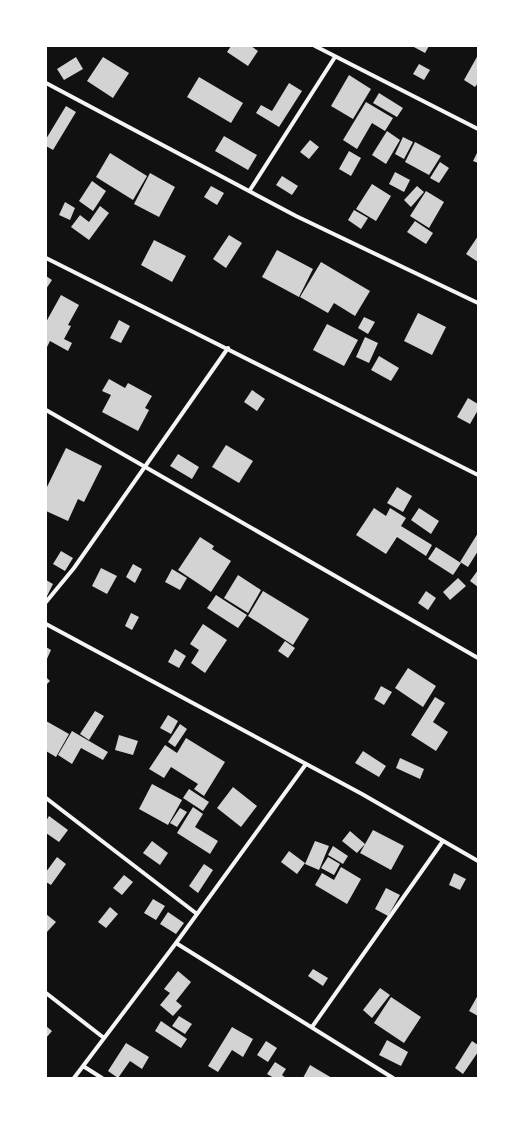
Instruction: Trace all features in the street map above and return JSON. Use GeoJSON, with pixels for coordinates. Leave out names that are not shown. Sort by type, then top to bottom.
{"type":"FeatureCollection","features":[{"type":"Feature","properties":{"kind":"street"},"geometry":{"type":"LineString","coordinates":[[315,46],[478,129]]}},
{"type":"Feature","properties":{"kind":"street"},"geometry":{"type":"LineString","coordinates":[[250,190],[335,57]]}},
{"type":"Feature","properties":{"kind":"street"},"geometry":{"type":"LineString","coordinates":[[46,83],[250,190],[296,216],[478,303]]}},
{"type":"Feature","properties":{"kind":"street"},"geometry":{"type":"LineString","coordinates":[[46,258],[228,348],[478,475]]}},
{"type":"Feature","properties":{"kind":"street"},"geometry":{"type":"LineString","coordinates":[[46,602],[74,568],[228,348]]}},
{"type":"Feature","properties":{"kind":"street"},"geometry":{"type":"LineString","coordinates":[[46,410],[478,658]]}},
{"type":"Feature","properties":{"kind":"street"},"geometry":{"type":"LineString","coordinates":[[46,624],[306,764],[478,861]]}},
{"type":"Feature","properties":{"kind":"street"},"geometry":{"type":"LineString","coordinates":[[74,1078],[176,943],[306,764]]}},
{"type":"Feature","properties":{"kind":"street"},"geometry":{"type":"LineString","coordinates":[[46,798],[197,914]]}},
{"type":"Feature","properties":{"kind":"street"},"geometry":{"type":"LineString","coordinates":[[312,1027],[443,841]]}},
{"type":"Feature","properties":{"kind":"street"},"geometry":{"type":"LineString","coordinates":[[176,943],[392,1078]]}},
{"type":"Feature","properties":{"kind":"street"},"geometry":{"type":"LineString","coordinates":[[46,993],[104,1038]]}},
{"type":"Feature","properties":{"kind":"street"},"geometry":{"type":"LineString","coordinates":[[83,1066],[102,1078]]}},
{"type":"Feature","properties":{"kind":"building"},"geometry":{"type":"Polygon","coordinates":[[[231,46],[251,46],[258,51],[248,66],[227,52],[231,46]]]}},
{"type":"Feature","properties":{"kind":"building"},"geometry":{"type":"Polygon","coordinates":[[[412,46],[429,46],[425,53],[412,46]]]}},
{"type":"Feature","properties":{"kind":"building"},"geometry":{"type":"Polygon","coordinates":[[[478,55],[478,83],[475,87],[464,80],[478,55]]]}},
{"type":"Feature","properties":{"kind":"building"},"geometry":{"type":"Polygon","coordinates":[[[76,57],[83,69],[64,80],[57,69],[76,57]]]}},
{"type":"Feature","properties":{"kind":"building"},"geometry":{"type":"Polygon","coordinates":[[[103,57],[129,73],[113,98],[87,81],[103,57]]]}},
{"type":"Feature","properties":{"kind":"building"},"geometry":{"type":"Polygon","coordinates":[[[419,64],[430,70],[424,80],[413,74],[419,64]]]}},
{"type":"Feature","properties":{"kind":"building"},"geometry":{"type":"Polygon","coordinates":[[[349,75],[371,89],[353,119],[331,106],[349,75]]]}},
{"type":"Feature","properties":{"kind":"building"},"geometry":{"type":"Polygon","coordinates":[[[199,77],[243,103],[231,123],[187,97],[199,77]]]}},
{"type":"Feature","properties":{"kind":"building"},"geometry":{"type":"Polygon","coordinates":[[[289,83],[302,91],[279,127],[256,113],[261,105],[272,111],[289,83]]]}},
{"type":"Feature","properties":{"kind":"building"},"geometry":{"type":"Polygon","coordinates":[[[379,93],[403,108],[397,117],[373,103],[379,93]]]}},
{"type":"Feature","properties":{"kind":"building"},"geometry":{"type":"Polygon","coordinates":[[[366,102],[393,118],[385,131],[372,123],[357,149],[343,140],[366,102]]]}},
{"type":"Feature","properties":{"kind":"building"},"geometry":{"type":"Polygon","coordinates":[[[66,106],[76,112],[53,150],[46,146],[46,139],[66,106]]]}},
{"type":"Feature","properties":{"kind":"building"},"geometry":{"type":"Polygon","coordinates":[[[387,131],[400,140],[386,164],[372,155],[387,131]]]}},
{"type":"Feature","properties":{"kind":"building"},"geometry":{"type":"Polygon","coordinates":[[[224,136],[257,155],[248,170],[215,151],[224,136]]]}},
{"type":"Feature","properties":{"kind":"building"},"geometry":{"type":"Polygon","coordinates":[[[403,137],[413,142],[404,159],[395,154],[403,137]]]}},
{"type":"Feature","properties":{"kind":"building"},"geometry":{"type":"Polygon","coordinates":[[[310,140],[319,147],[309,159],[300,152],[310,140]]]}},
{"type":"Feature","properties":{"kind":"building"},"geometry":{"type":"Polygon","coordinates":[[[415,142],[441,156],[429,175],[405,162],[415,142]]]}},
{"type":"Feature","properties":{"kind":"building"},"geometry":{"type":"Polygon","coordinates":[[[349,151],[361,158],[351,176],[339,169],[349,151]]]}},
{"type":"Feature","properties":{"kind":"building"},"geometry":{"type":"Polygon","coordinates":[[[478,151],[478,163],[473,161],[478,151]]]}},
{"type":"Feature","properties":{"kind":"building"},"geometry":{"type":"Polygon","coordinates":[[[110,153],[147,176],[133,200],[96,177],[110,153]]]}},
{"type":"Feature","properties":{"kind":"building"},"geometry":{"type":"Polygon","coordinates":[[[440,162],[449,168],[439,183],[430,178],[440,162]]]}},
{"type":"Feature","properties":{"kind":"building"},"geometry":{"type":"Polygon","coordinates":[[[395,172],[410,180],[404,192],[389,184],[395,172]]]}},
{"type":"Feature","properties":{"kind":"building"},"geometry":{"type":"Polygon","coordinates":[[[150,173],[175,187],[159,217],[134,204],[150,173]]]}},
{"type":"Feature","properties":{"kind":"building"},"geometry":{"type":"Polygon","coordinates":[[[282,176],[298,186],[292,195],[276,185],[282,176]]]}},
{"type":"Feature","properties":{"kind":"building"},"geometry":{"type":"Polygon","coordinates":[[[92,181],[106,191],[93,211],[79,201],[92,181]]]}},
{"type":"Feature","properties":{"kind":"building"},"geometry":{"type":"Polygon","coordinates":[[[372,184],[391,196],[376,221],[356,209],[372,184]]]}},
{"type":"Feature","properties":{"kind":"building"},"geometry":{"type":"Polygon","coordinates":[[[211,186],[224,193],[217,205],[204,197],[211,186]]]}},
{"type":"Feature","properties":{"kind":"building"},"geometry":{"type":"Polygon","coordinates":[[[417,186],[424,192],[411,207],[404,200],[417,186]]]}},
{"type":"Feature","properties":{"kind":"building"},"geometry":{"type":"Polygon","coordinates":[[[426,191],[444,202],[429,228],[410,216],[426,191]]]}},
{"type":"Feature","properties":{"kind":"building"},"geometry":{"type":"Polygon","coordinates":[[[65,202],[75,208],[70,220],[59,215],[65,202]]]}},
{"type":"Feature","properties":{"kind":"building"},"geometry":{"type":"Polygon","coordinates":[[[100,206],[109,213],[89,240],[71,227],[80,215],[89,222],[100,206]]]}},
{"type":"Feature","properties":{"kind":"building"},"geometry":{"type":"Polygon","coordinates":[[[354,210],[368,218],[361,229],[348,220],[354,210]]]}},
{"type":"Feature","properties":{"kind":"building"},"geometry":{"type":"Polygon","coordinates":[[[415,221],[433,233],[426,244],[407,232],[415,221]]]}},
{"type":"Feature","properties":{"kind":"building"},"geometry":{"type":"Polygon","coordinates":[[[229,235],[242,243],[226,268],[213,259],[229,235]]]}},
{"type":"Feature","properties":{"kind":"building"},"geometry":{"type":"Polygon","coordinates":[[[478,236],[478,262],[466,254],[478,236]]]}},
{"type":"Feature","properties":{"kind":"building"},"geometry":{"type":"Polygon","coordinates":[[[154,240],[186,256],[172,282],[141,265],[154,240]]]}},
{"type":"Feature","properties":{"kind":"building"},"geometry":{"type":"Polygon","coordinates":[[[277,250],[313,269],[299,297],[262,277],[277,250]]]}},
{"type":"Feature","properties":{"kind":"building"},"geometry":{"type":"Polygon","coordinates":[[[321,262],[370,291],[355,316],[334,303],[328,313],[300,297],[321,262]]]}},
{"type":"Feature","properties":{"kind":"building"},"geometry":{"type":"Polygon","coordinates":[[[46,276],[52,280],[46,289],[46,276]]]}},
{"type":"Feature","properties":{"kind":"building"},"geometry":{"type":"Polygon","coordinates":[[[61,295],[79,305],[68,325],[71,326],[64,339],[72,343],[68,351],[50,341],[46,349],[46,322],[61,295]]]}},
{"type":"Feature","properties":{"kind":"building"},"geometry":{"type":"Polygon","coordinates":[[[418,313],[446,327],[432,355],[404,341],[418,313]]]}},
{"type":"Feature","properties":{"kind":"building"},"geometry":{"type":"Polygon","coordinates":[[[364,317],[375,322],[368,334],[358,328],[364,317]]]}},
{"type":"Feature","properties":{"kind":"building"},"geometry":{"type":"Polygon","coordinates":[[[119,320],[130,326],[121,343],[110,338],[119,320]]]}},
{"type":"Feature","properties":{"kind":"building"},"geometry":{"type":"Polygon","coordinates":[[[327,324],[358,340],[344,366],[313,350],[327,324]]]}},
{"type":"Feature","properties":{"kind":"building"},"geometry":{"type":"Polygon","coordinates":[[[365,337],[378,343],[369,363],[356,357],[365,337]]]}},
{"type":"Feature","properties":{"kind":"building"},"geometry":{"type":"Polygon","coordinates":[[[379,356],[399,368],[391,381],[371,370],[379,356]]]}},
{"type":"Feature","properties":{"kind":"building"},"geometry":{"type":"Polygon","coordinates":[[[109,379],[125,388],[128,383],[152,396],[145,408],[149,410],[138,431],[102,412],[111,395],[102,391],[109,379]]]}},
{"type":"Feature","properties":{"kind":"building"},"geometry":{"type":"Polygon","coordinates":[[[252,390],[265,399],[257,411],[244,402],[252,390]]]}},
{"type":"Feature","properties":{"kind":"building"},"geometry":{"type":"Polygon","coordinates":[[[468,398],[478,404],[478,410],[470,424],[457,417],[468,398]]]}},
{"type":"Feature","properties":{"kind":"building"},"geometry":{"type":"Polygon","coordinates":[[[226,445],[253,461],[239,483],[212,467],[226,445]]]}},
{"type":"Feature","properties":{"kind":"building"},"geometry":{"type":"Polygon","coordinates":[[[66,448],[102,466],[84,502],[78,499],[68,521],[46,511],[46,489],[66,448]]]}},
{"type":"Feature","properties":{"kind":"building"},"geometry":{"type":"Polygon","coordinates":[[[178,454],[199,467],[192,479],[170,466],[178,454]]]}},
{"type":"Feature","properties":{"kind":"building"},"geometry":{"type":"Polygon","coordinates":[[[397,487],[412,496],[403,512],[387,503],[397,487]]]}},
{"type":"Feature","properties":{"kind":"building"},"geometry":{"type":"Polygon","coordinates":[[[374,508],[386,516],[390,508],[406,518],[401,526],[432,545],[426,556],[397,537],[386,554],[356,535],[374,508]]]}},
{"type":"Feature","properties":{"kind":"building"},"geometry":{"type":"Polygon","coordinates":[[[419,508],[439,521],[431,534],[411,520],[419,508]]]}},
{"type":"Feature","properties":{"kind":"building"},"geometry":{"type":"Polygon","coordinates":[[[478,533],[478,551],[468,567],[460,562],[478,533]]]}},
{"type":"Feature","properties":{"kind":"building"},"geometry":{"type":"Polygon","coordinates":[[[200,537],[214,546],[212,549],[231,561],[211,592],[178,570],[200,537]]]}},
{"type":"Feature","properties":{"kind":"building"},"geometry":{"type":"Polygon","coordinates":[[[436,547],[461,563],[453,575],[428,559],[436,547]]]}},
{"type":"Feature","properties":{"kind":"building"},"geometry":{"type":"Polygon","coordinates":[[[61,551],[73,558],[65,571],[53,564],[61,551]]]}},
{"type":"Feature","properties":{"kind":"building"},"geometry":{"type":"Polygon","coordinates":[[[133,564],[142,569],[135,583],[126,577],[133,564]]]}},
{"type":"Feature","properties":{"kind":"building"},"geometry":{"type":"Polygon","coordinates":[[[101,568],[117,576],[107,594],[92,586],[101,568]]]}},
{"type":"Feature","properties":{"kind":"building"},"geometry":{"type":"Polygon","coordinates":[[[172,569],[187,578],[180,590],[165,582],[172,569]]]}},
{"type":"Feature","properties":{"kind":"building"},"geometry":{"type":"Polygon","coordinates":[[[478,570],[478,587],[470,581],[478,570]]]}},
{"type":"Feature","properties":{"kind":"building"},"geometry":{"type":"Polygon","coordinates":[[[238,575],[261,590],[248,613],[224,598],[238,575]]]}},
{"type":"Feature","properties":{"kind":"building"},"geometry":{"type":"Polygon","coordinates":[[[458,578],[466,586],[450,600],[443,592],[458,578]]]}},
{"type":"Feature","properties":{"kind":"building"},"geometry":{"type":"Polygon","coordinates":[[[46,580],[53,584],[46,598],[46,580]]]}},
{"type":"Feature","properties":{"kind":"building"},"geometry":{"type":"Polygon","coordinates":[[[263,591],[309,619],[293,645],[248,616],[263,591]]]}},
{"type":"Feature","properties":{"kind":"building"},"geometry":{"type":"Polygon","coordinates":[[[426,591],[436,598],[428,610],[418,603],[426,591]]]}},
{"type":"Feature","properties":{"kind":"building"},"geometry":{"type":"Polygon","coordinates":[[[216,595],[247,615],[238,628],[207,608],[216,595]]]}},
{"type":"Feature","properties":{"kind":"building"},"geometry":{"type":"Polygon","coordinates":[[[131,613],[139,617],[132,630],[125,626],[131,613]]]}},
{"type":"Feature","properties":{"kind":"building"},"geometry":{"type":"Polygon","coordinates":[[[203,624],[227,640],[205,673],[191,663],[199,650],[190,644],[203,624]]]}},
{"type":"Feature","properties":{"kind":"building"},"geometry":{"type":"Polygon","coordinates":[[[285,641],[295,648],[288,658],[278,651],[285,641]]]}},
{"type":"Feature","properties":{"kind":"building"},"geometry":{"type":"Polygon","coordinates":[[[46,647],[51,650],[46,661],[46,647]]]}},
{"type":"Feature","properties":{"kind":"building"},"geometry":{"type":"Polygon","coordinates":[[[175,649],[186,656],[179,668],[168,662],[175,649]]]}},
{"type":"Feature","properties":{"kind":"building"},"geometry":{"type":"Polygon","coordinates":[[[408,668],[436,686],[423,707],[395,688],[408,668]]]}},
{"type":"Feature","properties":{"kind":"building"},"geometry":{"type":"Polygon","coordinates":[[[46,677],[50,681],[46,685],[46,677]]]}},
{"type":"Feature","properties":{"kind":"building"},"geometry":{"type":"Polygon","coordinates":[[[381,686],[392,692],[384,705],[374,699],[381,686]]]}},
{"type":"Feature","properties":{"kind":"building"},"geometry":{"type":"Polygon","coordinates":[[[435,697],[445,703],[433,722],[448,732],[436,751],[411,735],[435,697]]]}},
{"type":"Feature","properties":{"kind":"building"},"geometry":{"type":"Polygon","coordinates":[[[95,711],[104,716],[89,740],[80,734],[95,711]]]}},
{"type":"Feature","properties":{"kind":"building"},"geometry":{"type":"Polygon","coordinates":[[[168,715],[178,721],[171,734],[160,728],[168,715]]]}},
{"type":"Feature","properties":{"kind":"building"},"geometry":{"type":"Polygon","coordinates":[[[46,721],[69,734],[56,757],[46,751],[46,721]]]}},
{"type":"Feature","properties":{"kind":"building"},"geometry":{"type":"Polygon","coordinates":[[[180,724],[187,729],[175,747],[168,742],[180,724]]]}},
{"type":"Feature","properties":{"kind":"building"},"geometry":{"type":"Polygon","coordinates":[[[72,731],[108,752],[103,760],[81,748],[72,764],[58,755],[72,731]]]}},
{"type":"Feature","properties":{"kind":"building"},"geometry":{"type":"Polygon","coordinates":[[[119,735],[138,741],[133,755],[115,750],[119,735]]]}},
{"type":"Feature","properties":{"kind":"building"},"geometry":{"type":"Polygon","coordinates":[[[186,738],[225,762],[204,796],[194,789],[198,784],[171,767],[164,778],[149,769],[165,745],[177,753],[186,738]]]}},
{"type":"Feature","properties":{"kind":"building"},"geometry":{"type":"Polygon","coordinates":[[[363,751],[386,766],[379,777],[355,763],[363,751]]]}},
{"type":"Feature","properties":{"kind":"building"},"geometry":{"type":"Polygon","coordinates":[[[400,758],[424,769],[420,779],[396,768],[400,758]]]}},
{"type":"Feature","properties":{"kind":"building"},"geometry":{"type":"Polygon","coordinates":[[[152,784],[182,800],[168,825],[139,809],[152,784]]]}},
{"type":"Feature","properties":{"kind":"building"},"geometry":{"type":"Polygon","coordinates":[[[233,787],[257,806],[241,827],[217,808],[233,787]]]}},
{"type":"Feature","properties":{"kind":"building"},"geometry":{"type":"Polygon","coordinates":[[[189,789],[209,802],[203,811],[183,798],[189,789]]]}},
{"type":"Feature","properties":{"kind":"building"},"geometry":{"type":"Polygon","coordinates":[[[193,807],[203,814],[195,827],[218,841],[210,854],[177,833],[193,807]]]}},
{"type":"Feature","properties":{"kind":"building"},"geometry":{"type":"Polygon","coordinates":[[[180,808],[187,812],[177,827],[170,823],[180,808]]]}},
{"type":"Feature","properties":{"kind":"building"},"geometry":{"type":"Polygon","coordinates":[[[49,816],[68,830],[59,842],[46,833],[46,821],[49,816]]]}},
{"type":"Feature","properties":{"kind":"building"},"geometry":{"type":"Polygon","coordinates":[[[373,830],[404,846],[391,870],[360,853],[373,830]]]}},
{"type":"Feature","properties":{"kind":"building"},"geometry":{"type":"Polygon","coordinates":[[[350,831],[365,844],[357,853],[342,841],[350,831]]]}},
{"type":"Feature","properties":{"kind":"building"},"geometry":{"type":"Polygon","coordinates":[[[152,841],[168,853],[160,865],[143,853],[152,841]]]}},
{"type":"Feature","properties":{"kind":"building"},"geometry":{"type":"Polygon","coordinates":[[[315,841],[329,846],[319,870],[305,864],[315,841]]]}},
{"type":"Feature","properties":{"kind":"building"},"geometry":{"type":"Polygon","coordinates":[[[333,846],[348,856],[343,864],[328,855],[333,846]]]}},
{"type":"Feature","properties":{"kind":"building"},"geometry":{"type":"Polygon","coordinates":[[[289,851],[305,863],[297,874],[281,862],[289,851]]]}},
{"type":"Feature","properties":{"kind":"building"},"geometry":{"type":"Polygon","coordinates":[[[57,857],[66,864],[51,885],[46,882],[46,872],[57,857]]]}},
{"type":"Feature","properties":{"kind":"building"},"geometry":{"type":"Polygon","coordinates":[[[328,857],[340,864],[334,875],[321,868],[328,857]]]}},
{"type":"Feature","properties":{"kind":"building"},"geometry":{"type":"Polygon","coordinates":[[[204,864],[213,870],[198,893],[189,886],[204,864]]]}},
{"type":"Feature","properties":{"kind":"building"},"geometry":{"type":"Polygon","coordinates":[[[341,867],[361,879],[347,904],[315,885],[322,873],[334,880],[341,867]]]}},
{"type":"Feature","properties":{"kind":"building"},"geometry":{"type":"Polygon","coordinates":[[[454,873],[466,879],[460,890],[449,885],[454,873]]]}},
{"type":"Feature","properties":{"kind":"building"},"geometry":{"type":"Polygon","coordinates":[[[124,875],[133,882],[122,895],[113,888],[124,875]]]}},
{"type":"Feature","properties":{"kind":"building"},"geometry":{"type":"Polygon","coordinates":[[[386,888],[400,895],[388,916],[375,909],[386,888]]]}},
{"type":"Feature","properties":{"kind":"building"},"geometry":{"type":"Polygon","coordinates":[[[153,899],[165,906],[156,920],[144,913],[153,899]]]}},
{"type":"Feature","properties":{"kind":"building"},"geometry":{"type":"Polygon","coordinates":[[[110,907],[118,914],[106,928],[98,922],[110,907]]]}},
{"type":"Feature","properties":{"kind":"building"},"geometry":{"type":"Polygon","coordinates":[[[168,912],[184,923],[176,934],[160,924],[168,912]]]}},
{"type":"Feature","properties":{"kind":"building"},"geometry":{"type":"Polygon","coordinates":[[[46,914],[56,922],[46,933],[46,914]]]}},
{"type":"Feature","properties":{"kind":"building"},"geometry":{"type":"Polygon","coordinates":[[[313,969],[328,978],[323,986],[308,976],[313,969]]]}},
{"type":"Feature","properties":{"kind":"building"},"geometry":{"type":"Polygon","coordinates":[[[178,971],[191,982],[176,1001],[182,1006],[173,1016],[160,1005],[170,993],[164,989],[178,971]]]}},
{"type":"Feature","properties":{"kind":"building"},"geometry":{"type":"Polygon","coordinates":[[[380,988],[390,995],[372,1018],[363,1010],[380,988]]]}},
{"type":"Feature","properties":{"kind":"building"},"geometry":{"type":"Polygon","coordinates":[[[478,995],[478,1016],[469,1011],[478,995]]]}},
{"type":"Feature","properties":{"kind":"building"},"geometry":{"type":"Polygon","coordinates":[[[391,997],[421,1017],[404,1043],[374,1023],[391,997]]]}},
{"type":"Feature","properties":{"kind":"building"},"geometry":{"type":"Polygon","coordinates":[[[179,1016],[192,1024],[185,1034],[172,1026],[179,1016]]]}},
{"type":"Feature","properties":{"kind":"building"},"geometry":{"type":"Polygon","coordinates":[[[161,1021],[187,1039],[181,1048],[155,1031],[161,1021]]]}},
{"type":"Feature","properties":{"kind":"building"},"geometry":{"type":"Polygon","coordinates":[[[46,1026],[52,1031],[46,1038],[46,1026]]]}},
{"type":"Feature","properties":{"kind":"building"},"geometry":{"type":"Polygon","coordinates":[[[232,1027],[253,1039],[243,1057],[232,1050],[218,1072],[208,1066],[232,1027]]]}},
{"type":"Feature","properties":{"kind":"building"},"geometry":{"type":"Polygon","coordinates":[[[387,1040],[408,1052],[401,1066],[379,1055],[387,1040]]]}},
{"type":"Feature","properties":{"kind":"building"},"geometry":{"type":"Polygon","coordinates":[[[266,1041],[277,1048],[268,1062],[257,1055],[266,1041]]]}},
{"type":"Feature","properties":{"kind":"building"},"geometry":{"type":"Polygon","coordinates":[[[472,1041],[478,1045],[478,1052],[463,1074],[455,1068],[472,1041]]]}},
{"type":"Feature","properties":{"kind":"building"},"geometry":{"type":"Polygon","coordinates":[[[126,1043],[149,1057],[142,1069],[130,1061],[118,1078],[108,1071],[126,1043]]]}},
{"type":"Feature","properties":{"kind":"building"},"geometry":{"type":"Polygon","coordinates":[[[275,1062],[286,1069],[282,1075],[286,1078],[274,1078],[267,1074],[275,1062]]]}},
{"type":"Feature","properties":{"kind":"building"},"geometry":{"type":"Polygon","coordinates":[[[310,1065],[332,1078],[303,1078],[310,1065]]]}}]}
